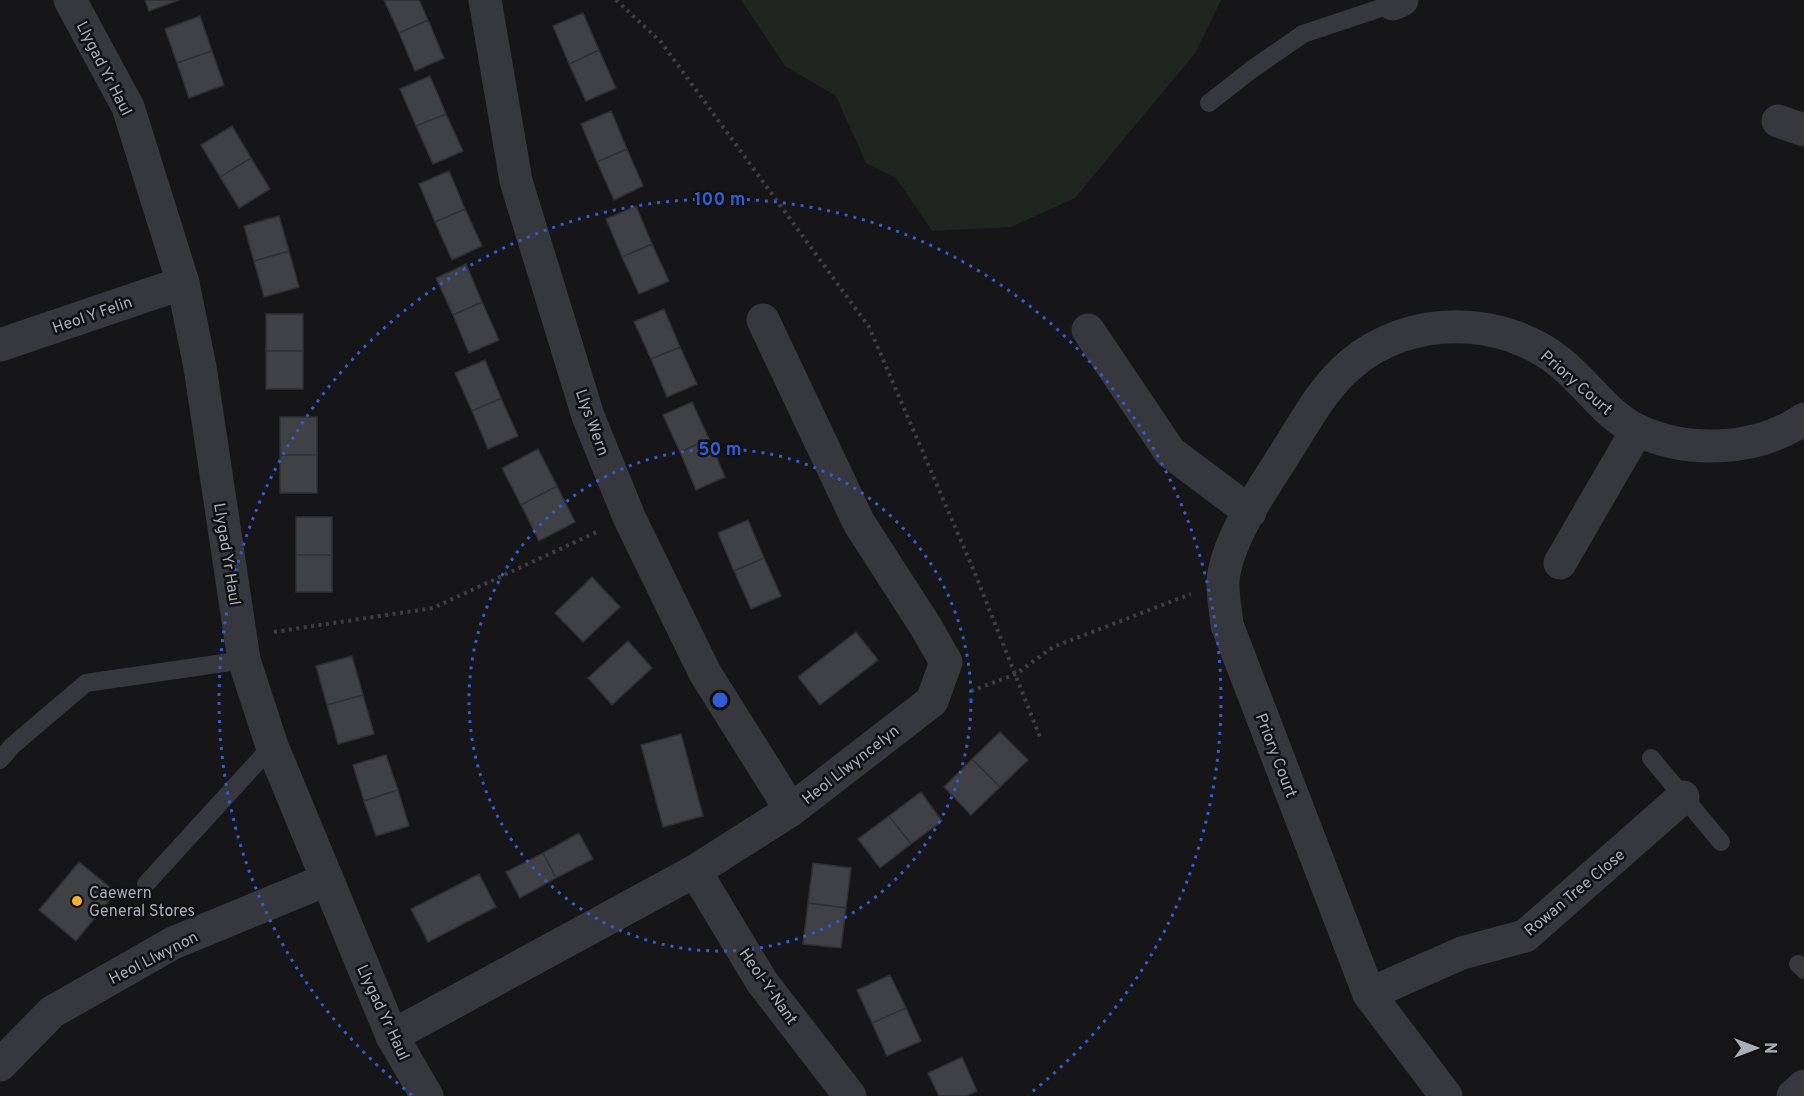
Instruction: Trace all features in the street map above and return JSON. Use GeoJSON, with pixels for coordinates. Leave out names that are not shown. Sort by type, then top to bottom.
{"type":"FeatureCollection","features":[{"type":"Feature","properties":{"kind":"street","name":"Llygad Yr Haul"},"geometry":{"type":"LineString","coordinates":[[70,0],[128,107],[183,283],[200,367],[243,648],[272,746],[392,1035],[428,1096]]}},
{"type":"Feature","properties":{"kind":"street","name":"Llys Wern"},"geometry":{"type":"LineString","coordinates":[[485,0],[516,181],[588,416],[629,517],[705,673],[791,810]]}},
{"type":"Feature","properties":{"kind":"street","name":"Heol Y Felin"},"geometry":{"type":"LineString","coordinates":[[0,345],[183,283]]}},
{"type":"Feature","properties":{"kind":"street"},"geometry":{"type":"LineString","coordinates":[[763,320],[859,523],[946,662],[932,701]]}},
{"type":"Feature","properties":{"kind":"street","name":"Priory Court"},"geometry":{"type":"LineString","coordinates":[[1369,994],[1227,625],[1223,582],[1227,560],[1250,512],[1316,404],[1352,363],[1374,348],[1400,336],[1427,329],[1455,326],[1484,328],[1511,335],[1537,347],[1561,363],[1615,414],[1637,430],[1672,442],[1718,446],[1746,443],[1773,435],[1804,419]]}},
{"type":"Feature","properties":{"kind":"street"},"geometry":{"type":"LineString","coordinates":[[1088,330],[1170,452],[1250,512]]}},
{"type":"Feature","properties":{"kind":"street"},"geometry":{"type":"LineString","coordinates":[[1560,563],[1637,430]]}},
{"type":"Feature","properties":{"kind":"street","name":"Heol Llwyncelyn"},"geometry":{"type":"LineString","coordinates":[[392,1035],[695,871],[791,810],[932,701]]}},
{"type":"Feature","properties":{"kind":"street","name":"Rowan Tree Close"},"geometry":{"type":"LineString","coordinates":[[1369,994],[1461,953],[1525,936],[1683,797]]}},
{"type":"Feature","properties":{"kind":"street","name":"Heol-Y-Nant"},"geometry":{"type":"LineString","coordinates":[[695,871],[762,982],[850,1096]]}},
{"type":"Feature","properties":{"kind":"street","name":"Heol Llwynon"},"geometry":{"type":"LineString","coordinates":[[0,1065],[52,1012],[173,943],[326,880]]}},
{"type":"Feature","properties":{"kind":"street"},"geometry":{"type":"LineString","coordinates":[[1369,994],[1446,1096]]}},
{"type":"Feature","properties":{"kind":"street"},"geometry":{"type":"LineString","coordinates":[[1793,1096],[1804,1086]]}},
{"type":"Feature","properties":{"kind":"lane"},"geometry":{"type":"LineString","coordinates":[[1209,103],[1276,51],[1303,34],[1398,2]]}},
{"type":"Feature","properties":{"kind":"lane"},"geometry":{"type":"LineString","coordinates":[[0,760],[12,746],[86,682],[243,648]]}},
{"type":"Feature","properties":{"kind":"lane"},"geometry":{"type":"LineString","coordinates":[[146,884],[272,746]]}},
{"type":"Feature","properties":{"kind":"lane"},"geometry":{"type":"LineString","coordinates":[[1651,758],[1721,842]]}},
{"type":"Feature","properties":{"kind":"path"},"geometry":{"type":"LineString","coordinates":[[616,0],[661,42],[869,327],[1016,674],[1040,737]]}},
{"type":"Feature","properties":{"kind":"path"},"geometry":{"type":"LineString","coordinates":[[243,648],[433,608],[629,517]]}},
{"type":"Feature","properties":{"kind":"path"},"geometry":{"type":"LineString","coordinates":[[932,701],[1016,674],[1053,647],[1223,582]]}},
{"type":"Feature","properties":{"kind":"shaded area"},"geometry":{"type":"Polygon","coordinates":[[[741,0],[1221,0],[1196,52],[1075,198],[1011,227],[932,231],[896,178],[866,163],[836,96],[785,66],[741,0]]]}},
{"type":"Feature","properties":{"kind":"building"},"geometry":{"type":"Polygon","coordinates":[[[145,0],[179,0],[149,11],[145,0]]]}},
{"type":"Feature","properties":{"kind":"building"},"geometry":{"type":"Polygon","coordinates":[[[384,0],[419,0],[428,20],[399,33],[384,0]]]}},
{"type":"Feature","properties":{"kind":"building"},"geometry":{"type":"Polygon","coordinates":[[[583,13],[599,50],[569,64],[553,26],[583,13]]]}},
{"type":"Feature","properties":{"kind":"building"},"geometry":{"type":"Polygon","coordinates":[[[200,16],[212,51],[177,63],[165,29],[200,16]]]}},
{"type":"Feature","properties":{"kind":"building"},"geometry":{"type":"Polygon","coordinates":[[[428,20],[444,58],[415,71],[399,33],[428,20]]]}},
{"type":"Feature","properties":{"kind":"building"},"geometry":{"type":"Polygon","coordinates":[[[599,50],[616,88],[586,101],[569,64],[599,50]]]}},
{"type":"Feature","properties":{"kind":"building"},"geometry":{"type":"Polygon","coordinates":[[[212,51],[224,85],[189,98],[177,63],[212,51]]]}},
{"type":"Feature","properties":{"kind":"building"},"geometry":{"type":"Polygon","coordinates":[[[430,76],[446,114],[416,126],[400,89],[430,76]]]}},
{"type":"Feature","properties":{"kind":"building"},"geometry":{"type":"Polygon","coordinates":[[[611,111],[627,149],[597,162],[581,124],[611,111]]]}},
{"type":"Feature","properties":{"kind":"building"},"geometry":{"type":"Polygon","coordinates":[[[446,114],[463,151],[433,164],[416,126],[446,114]]]}},
{"type":"Feature","properties":{"kind":"building"},"geometry":{"type":"Polygon","coordinates":[[[232,126],[251,158],[220,177],[201,145],[232,126]]]}},
{"type":"Feature","properties":{"kind":"building"},"geometry":{"type":"Polygon","coordinates":[[[627,149],[643,186],[614,200],[597,162],[627,149]]]}},
{"type":"Feature","properties":{"kind":"building"},"geometry":{"type":"Polygon","coordinates":[[[251,158],[270,189],[239,208],[220,177],[251,158]]]}},
{"type":"Feature","properties":{"kind":"building"},"geometry":{"type":"Polygon","coordinates":[[[449,171],[465,209],[435,222],[419,184],[449,171]]]}},
{"type":"Feature","properties":{"kind":"building"},"geometry":{"type":"Polygon","coordinates":[[[636,206],[652,244],[622,257],[606,219],[636,206]]]}},
{"type":"Feature","properties":{"kind":"building"},"geometry":{"type":"Polygon","coordinates":[[[465,209],[482,246],[452,260],[435,222],[465,209]]]}},
{"type":"Feature","properties":{"kind":"building"},"geometry":{"type":"Polygon","coordinates":[[[279,216],[289,251],[254,261],[244,226],[279,216]]]}},
{"type":"Feature","properties":{"kind":"building"},"geometry":{"type":"Polygon","coordinates":[[[652,244],[669,281],[639,294],[622,257],[652,244]]]}},
{"type":"Feature","properties":{"kind":"building"},"geometry":{"type":"Polygon","coordinates":[[[289,251],[299,287],[264,297],[254,261],[289,251]]]}},
{"type":"Feature","properties":{"kind":"building"},"geometry":{"type":"Polygon","coordinates":[[[466,264],[482,302],[453,315],[436,278],[466,264]]]}},
{"type":"Feature","properties":{"kind":"building"},"geometry":{"type":"Polygon","coordinates":[[[482,302],[499,340],[469,353],[453,315],[482,302]]]}},
{"type":"Feature","properties":{"kind":"building"},"geometry":{"type":"Polygon","coordinates":[[[664,309],[680,347],[651,359],[634,322],[664,309]]]}},
{"type":"Feature","properties":{"kind":"building"},"geometry":{"type":"Polygon","coordinates":[[[266,314],[303,314],[303,351],[266,351],[266,314]]]}},
{"type":"Feature","properties":{"kind":"building"},"geometry":{"type":"Polygon","coordinates":[[[680,347],[697,384],[667,397],[651,359],[680,347]]]}},
{"type":"Feature","properties":{"kind":"building"},"geometry":{"type":"Polygon","coordinates":[[[266,351],[303,351],[303,389],[266,389],[266,351]]]}},
{"type":"Feature","properties":{"kind":"building"},"geometry":{"type":"Polygon","coordinates":[[[485,360],[501,398],[472,411],[455,373],[485,360]]]}},
{"type":"Feature","properties":{"kind":"building"},"geometry":{"type":"Polygon","coordinates":[[[501,398],[518,436],[488,449],[472,411],[501,398]]]}},
{"type":"Feature","properties":{"kind":"building"},"geometry":{"type":"Polygon","coordinates":[[[692,402],[709,439],[680,452],[663,415],[692,402]]]}},
{"type":"Feature","properties":{"kind":"building"},"geometry":{"type":"Polygon","coordinates":[[[280,417],[317,417],[317,455],[280,455],[280,417]]]}},
{"type":"Feature","properties":{"kind":"building"},"geometry":{"type":"Polygon","coordinates":[[[709,439],[725,477],[696,490],[680,452],[709,439]]]}},
{"type":"Feature","properties":{"kind":"building"},"geometry":{"type":"Polygon","coordinates":[[[538,449],[557,486],[521,505],[502,468],[538,449]]]}},
{"type":"Feature","properties":{"kind":"building"},"geometry":{"type":"Polygon","coordinates":[[[280,455],[317,455],[317,493],[280,493],[280,455]]]}},
{"type":"Feature","properties":{"kind":"building"},"geometry":{"type":"Polygon","coordinates":[[[557,486],[575,522],[539,541],[521,505],[557,486]]]}},
{"type":"Feature","properties":{"kind":"building"},"geometry":{"type":"Polygon","coordinates":[[[296,517],[332,517],[332,555],[296,555],[296,517]]]}},
{"type":"Feature","properties":{"kind":"building"},"geometry":{"type":"Polygon","coordinates":[[[748,520],[764,558],[734,571],[718,533],[748,520]]]}},
{"type":"Feature","properties":{"kind":"building"},"geometry":{"type":"Polygon","coordinates":[[[296,555],[332,555],[332,592],[296,592],[296,555]]]}},
{"type":"Feature","properties":{"kind":"building"},"geometry":{"type":"Polygon","coordinates":[[[764,558],[781,596],[751,609],[734,571],[764,558]]]}},
{"type":"Feature","properties":{"kind":"building"},"geometry":{"type":"Polygon","coordinates":[[[592,577],[620,607],[583,642],[555,613],[592,577]]]}},
{"type":"Feature","properties":{"kind":"building"},"geometry":{"type":"Polygon","coordinates":[[[856,632],[878,660],[820,705],[798,677],[856,632]]]}},
{"type":"Feature","properties":{"kind":"building"},"geometry":{"type":"Polygon","coordinates":[[[628,641],[652,668],[612,705],[588,678],[628,641]]]}},
{"type":"Feature","properties":{"kind":"building"},"geometry":{"type":"Polygon","coordinates":[[[352,656],[363,695],[327,705],[316,666],[352,656]]]}},
{"type":"Feature","properties":{"kind":"building"},"geometry":{"type":"Polygon","coordinates":[[[363,695],[374,734],[338,744],[327,705],[363,695]]]}},
{"type":"Feature","properties":{"kind":"building"},"geometry":{"type":"Polygon","coordinates":[[[1000,732],[1028,760],[1000,787],[972,759],[1000,732]]]}},
{"type":"Feature","properties":{"kind":"building"},"geometry":{"type":"Polygon","coordinates":[[[681,734],[703,816],[663,827],[641,745],[681,734]]]}},
{"type":"Feature","properties":{"kind":"building"},"geometry":{"type":"Polygon","coordinates":[[[386,755],[398,790],[364,801],[353,765],[386,755]]]}},
{"type":"Feature","properties":{"kind":"building"},"geometry":{"type":"Polygon","coordinates":[[[972,759],[1000,787],[971,815],[944,787],[972,759]]]}},
{"type":"Feature","properties":{"kind":"building"},"geometry":{"type":"Polygon","coordinates":[[[398,790],[409,826],[376,836],[364,801],[398,790]]]}},
{"type":"Feature","properties":{"kind":"building"},"geometry":{"type":"Polygon","coordinates":[[[921,792],[942,821],[911,844],[889,816],[921,792]]]}},
{"type":"Feature","properties":{"kind":"building"},"geometry":{"type":"Polygon","coordinates":[[[889,816],[911,844],[880,868],[858,839],[889,816]]]}},
{"type":"Feature","properties":{"kind":"building"},"geometry":{"type":"Polygon","coordinates":[[[579,833],[593,859],[556,878],[543,853],[579,833]]]}},
{"type":"Feature","properties":{"kind":"building"},"geometry":{"type":"Polygon","coordinates":[[[543,853],[556,878],[520,898],[506,872],[543,853]]]}},
{"type":"Feature","properties":{"kind":"building","name":"Caewern General Stores"},"geometry":{"type":"Polygon","coordinates":[[[79,862],[116,892],[76,941],[39,910],[79,862]]]}},
{"type":"Feature","properties":{"kind":"building"},"geometry":{"type":"Polygon","coordinates":[[[813,863],[851,868],[846,908],[808,903],[813,863]]]}},
{"type":"Feature","properties":{"kind":"building"},"geometry":{"type":"Polygon","coordinates":[[[479,874],[496,907],[428,942],[411,909],[479,874]]]}},
{"type":"Feature","properties":{"kind":"building"},"geometry":{"type":"Polygon","coordinates":[[[808,903],[846,908],[841,948],[803,944],[808,903]]]}},
{"type":"Feature","properties":{"kind":"building"},"geometry":{"type":"Polygon","coordinates":[[[890,975],[906,1008],[872,1023],[857,990],[890,975]]]}},
{"type":"Feature","properties":{"kind":"building"},"geometry":{"type":"Polygon","coordinates":[[[906,1008],[921,1041],[887,1056],[872,1023],[906,1008]]]}},
{"type":"Feature","properties":{"kind":"building"},"geometry":{"type":"Polygon","coordinates":[[[962,1057],[977,1091],[966,1096],[939,1096],[928,1073],[962,1057]]]}},
{"type":"Feature","properties":{"kind":"place","name":"Caewern General Stores"},"geometry":{"type":"Point","coordinates":[77,901]}}]}
